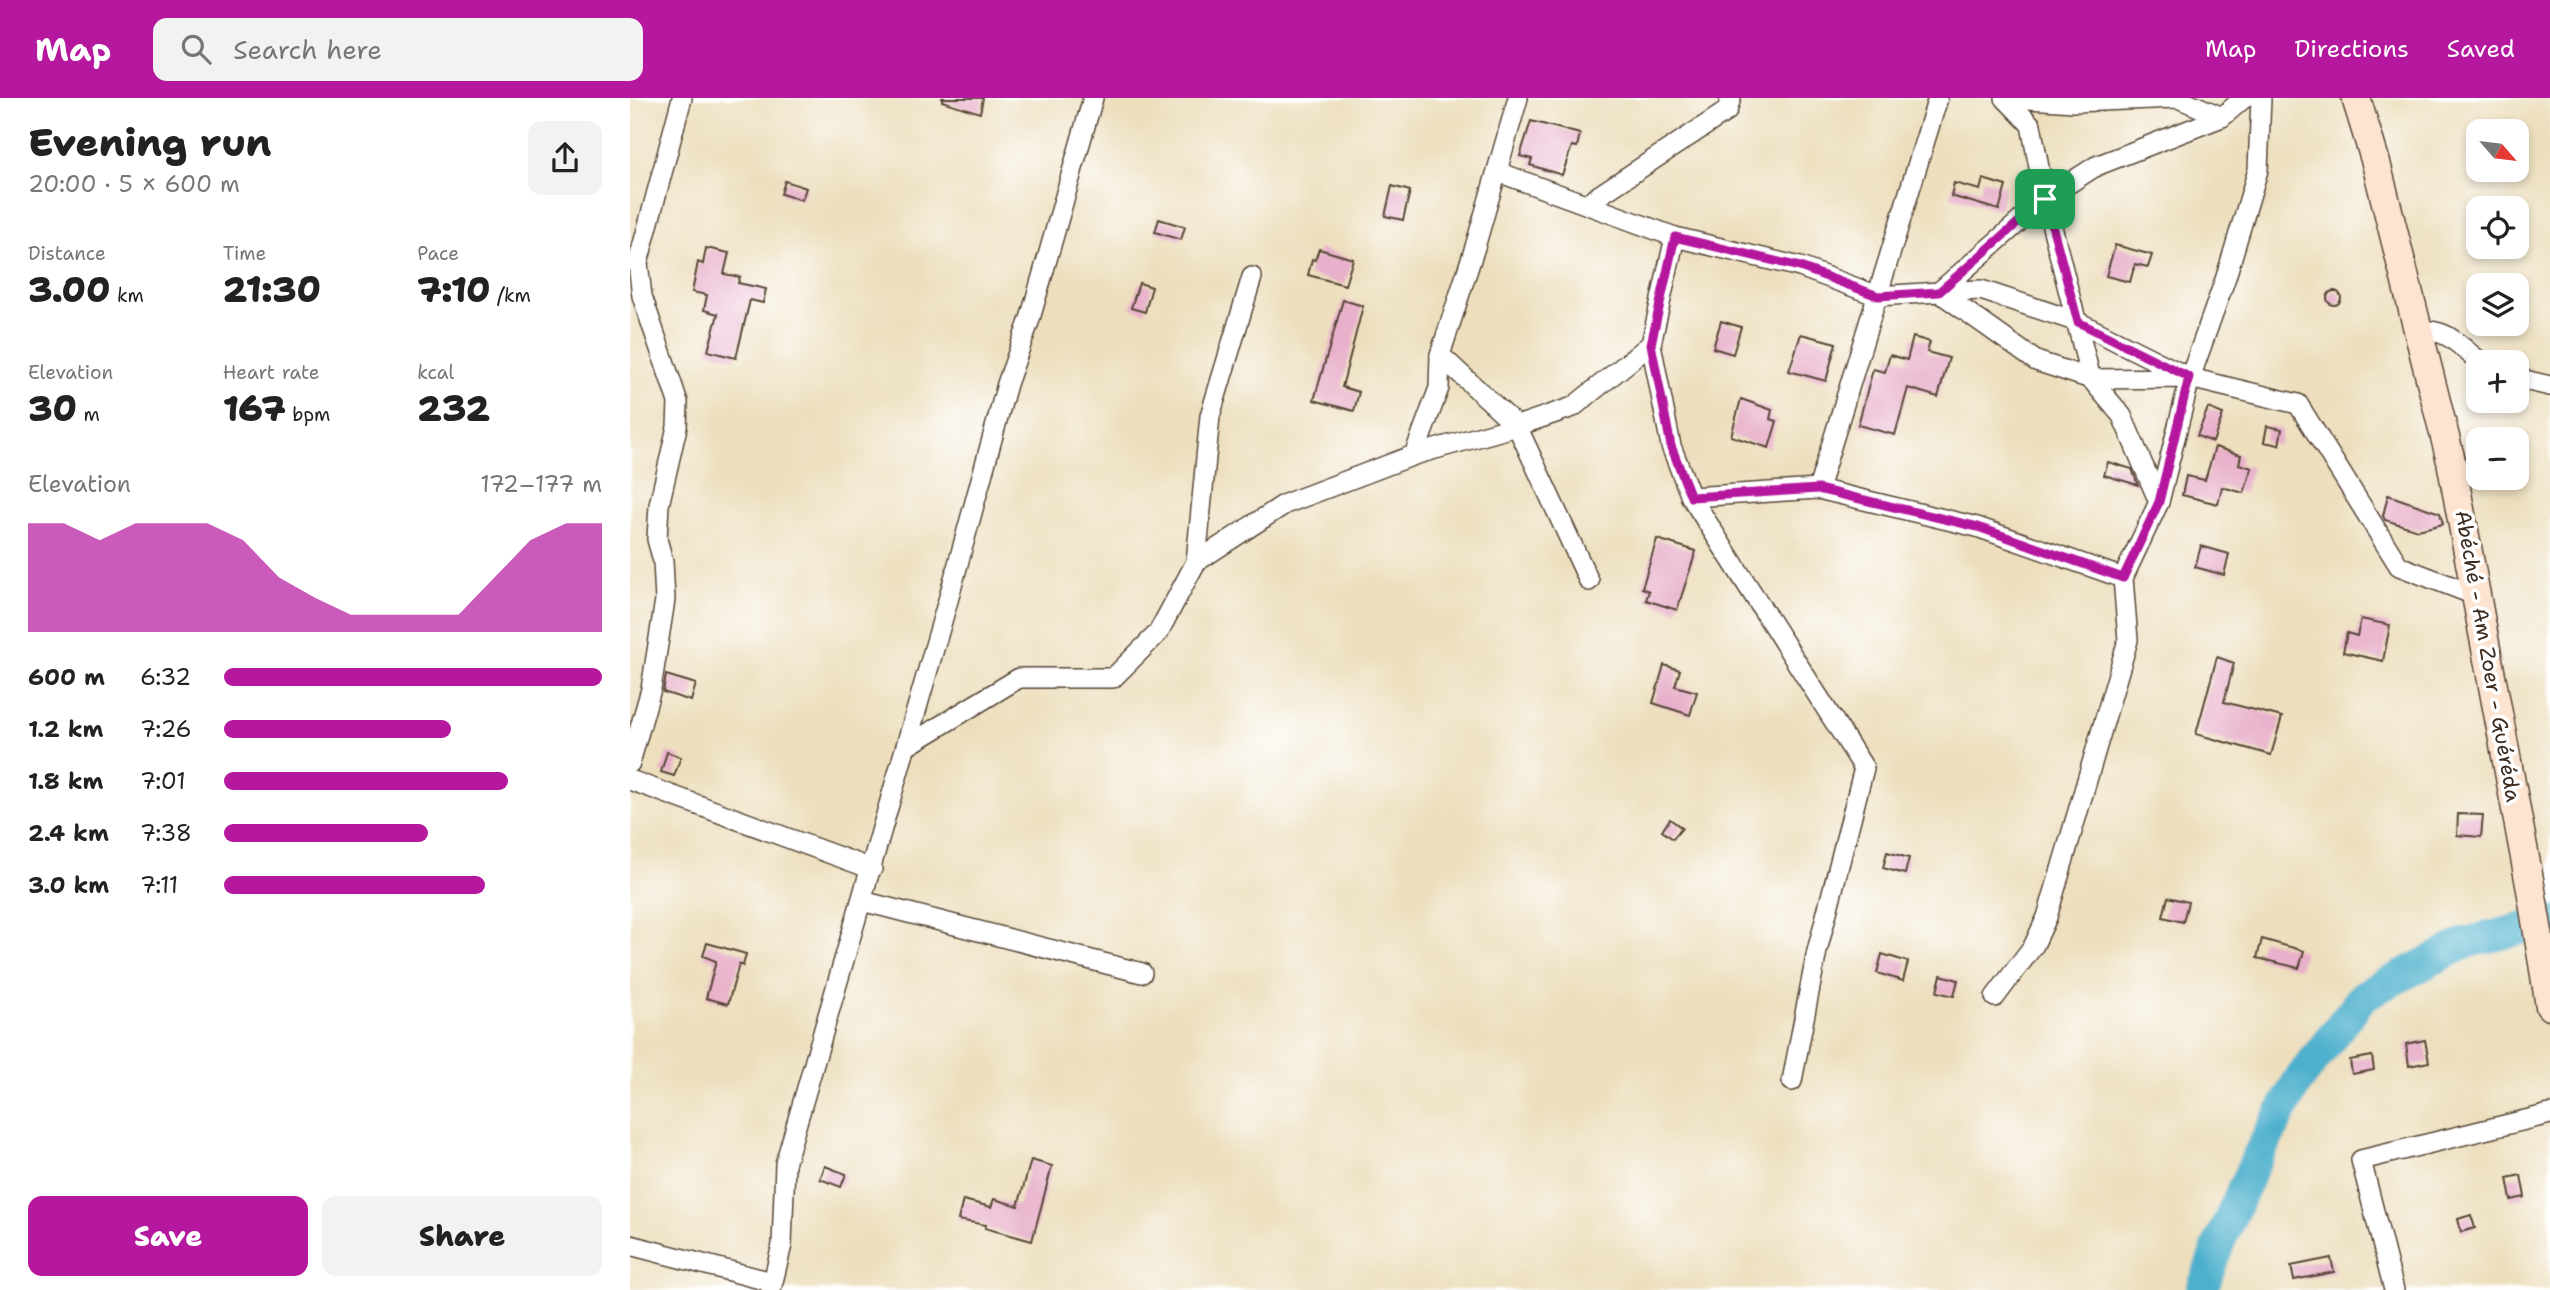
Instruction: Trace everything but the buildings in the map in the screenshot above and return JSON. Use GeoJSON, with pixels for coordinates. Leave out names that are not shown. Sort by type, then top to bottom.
{"type":"FeatureCollection","features":[{"type":"Feature","properties":{"kind":"main road","name":"Abéché - Am Zoer - Guéréda"},"geometry":{"type":"LineString","coordinates":[[2356,98],[2420,331],[2451,461],[2548,994]]}},
{"type":"Feature","properties":{"kind":"street"},"geometry":{"type":"LineString","coordinates":[[630,763],[651,689],[665,600],[663,562],[657,538],[659,505],[677,428],[678,402],[642,296],[638,263],[682,98]]}},
{"type":"Feature","properties":{"kind":"street"},"geometry":{"type":"LineString","coordinates":[[630,1245],[772,1286],[782,1245],[785,1164],[872,869],[1007,384],[1030,318],[1094,98]]}},
{"type":"Feature","properties":{"kind":"street"},"geometry":{"type":"LineString","coordinates":[[1414,455],[1439,388],[1440,355],[1498,172],[1518,98]]}},
{"type":"Feature","properties":{"kind":"street"},"geometry":{"type":"LineString","coordinates":[[1586,204],[1727,111],[1731,98]]}},
{"type":"Feature","properties":{"kind":"street"},"geometry":{"type":"LineString","coordinates":[[1818,489],[1938,98]]}},
{"type":"Feature","properties":{"kind":"street"},"geometry":{"type":"LineString","coordinates":[[2005,98],[2031,125],[2045,199],[2091,379],[2122,416],[2159,502]]}},
{"type":"Feature","properties":{"kind":"street"},"geometry":{"type":"LineString","coordinates":[[2014,98],[2178,98],[2222,117]]}},
{"type":"Feature","properties":{"kind":"street"},"geometry":{"type":"LineString","coordinates":[[1939,292],[2045,199],[2096,166],[2222,117],[2244,98]]}},
{"type":"Feature","properties":{"kind":"street"},"geometry":{"type":"LineString","coordinates":[[1995,997],[2034,945],[2047,917],[2128,640],[2123,578],[2159,502],[2189,377],[2226,277],[2258,170],[2261,98]]}},
{"type":"Feature","properties":{"kind":"street"},"geometry":{"type":"LineString","coordinates":[[1498,172],[1675,237],[1800,267],[1878,296],[1980,290],[2078,322],[2189,377],[2298,404],[2399,566],[2477,596]]}},
{"type":"Feature","properties":{"kind":"street"},"geometry":{"type":"LineString","coordinates":[[1675,237],[1651,344],[1671,446],[1691,497],[1864,768],[1817,951],[1792,1081]]}},
{"type":"Feature","properties":{"kind":"street"},"geometry":{"type":"LineString","coordinates":[[907,746],[1019,678],[1113,678],[1158,633],[1196,562],[1210,416],[1252,277]]}},
{"type":"Feature","properties":{"kind":"street"},"geometry":{"type":"LineString","coordinates":[[1939,292],[2036,360],[2091,379],[2189,377]]}},
{"type":"Feature","properties":{"kind":"street"},"geometry":{"type":"LineString","coordinates":[[2420,331],[2436,330],[2446,334],[2467,350]]}},
{"type":"Feature","properties":{"kind":"street"},"geometry":{"type":"LineString","coordinates":[[1196,562],[1285,504],[1414,455],[1573,407],[1651,344]]}},
{"type":"Feature","properties":{"kind":"street"},"geometry":{"type":"LineString","coordinates":[[1440,355],[1517,426],[1589,581]]}},
{"type":"Feature","properties":{"kind":"street"},"geometry":{"type":"LineString","coordinates":[[2529,381],[2550,386]]}},
{"type":"Feature","properties":{"kind":"street"},"geometry":{"type":"LineString","coordinates":[[1691,497],[1818,489],[1978,527],[2123,578]]}},
{"type":"Feature","properties":{"kind":"street"},"geometry":{"type":"LineString","coordinates":[[630,780],[872,869]]}},
{"type":"Feature","properties":{"kind":"street"},"geometry":{"type":"LineString","coordinates":[[862,901],[1142,973]]}},
{"type":"Feature","properties":{"kind":"street"},"geometry":{"type":"LineString","coordinates":[[2394,1290],[2361,1160],[2550,1114]]}},
{"type":"Feature","properties":{"kind":"waterway"},"geometry":{"type":"LineString","coordinates":[[2202,1290],[2219,1243],[2256,1159],[2298,1081],[2363,996],[2465,943],[2550,922]]}},
{"type":"Feature","properties":{"kind":"route"},"geometry":{"type":"LineString","coordinates":[[2045,199],[2078,322],[2189,377],[2159,502],[2123,578],[1978,527],[1818,489],[1691,497],[1671,446],[1651,344],[1675,237],[1800,267],[1878,296],[1939,292],[2045,199]]}}]}
